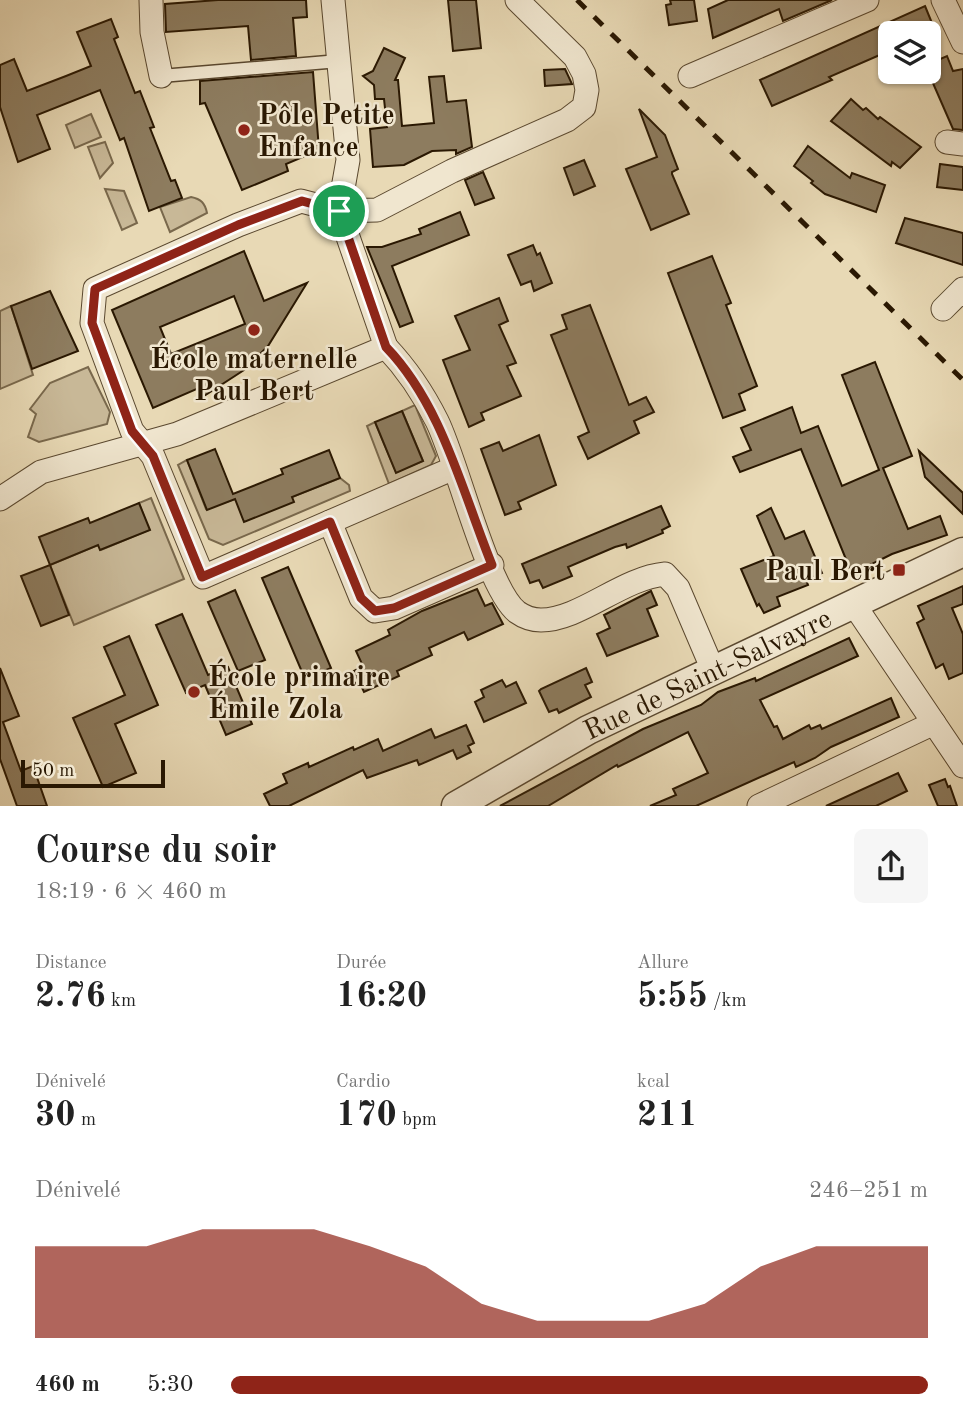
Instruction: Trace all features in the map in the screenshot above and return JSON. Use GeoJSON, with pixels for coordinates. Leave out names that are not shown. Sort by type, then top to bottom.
{"type":"FeatureCollection","features":[{"type":"Feature","properties":{"kind":"street"},"geometry":{"type":"LineString","coordinates":[[151,0],[152,32],[160,76]]}},
{"type":"Feature","properties":{"kind":"street"},"geometry":{"type":"LineString","coordinates":[[333,0],[348,160],[339,211],[386,347],[398,359],[437,421],[504,595],[515,611],[530,619],[543,620],[557,618],[646,576],[665,575],[678,588],[713,670]]}},
{"type":"Feature","properties":{"kind":"street"},"geometry":{"type":"LineString","coordinates":[[454,468],[202,577],[153,456],[132,431],[92,323],[95,289],[238,225],[302,201],[339,211],[377,210],[452,171],[567,120],[583,107],[587,90],[575,57],[517,0]]}},
{"type":"Feature","properties":{"kind":"street"},"geometry":{"type":"LineString","coordinates":[[690,76],[867,0]]}},
{"type":"Feature","properties":{"kind":"street"},"geometry":{"type":"LineString","coordinates":[[943,0],[963,42]]}},
{"type":"Feature","properties":{"kind":"street"},"geometry":{"type":"LineString","coordinates":[[943,310],[963,289]]}},
{"type":"Feature","properties":{"kind":"street"},"geometry":{"type":"LineString","coordinates":[[0,499],[41,472],[177,434],[386,347]]}},
{"type":"Feature","properties":{"kind":"street"},"geometry":{"type":"LineString","coordinates":[[330,522],[361,598],[375,611],[394,608],[492,565]]}},
{"type":"Feature","properties":{"kind":"street","name":"Rue de Saint-Salvayre"},"geometry":{"type":"LineString","coordinates":[[456,806],[589,730],[963,552]]}},
{"type":"Feature","properties":{"kind":"street"},"geometry":{"type":"LineString","coordinates":[[853,603],[963,766]]}},
{"type":"Feature","properties":{"kind":"street"},"geometry":{"type":"LineString","coordinates":[[759,806],[934,723]]}},
{"type":"Feature","properties":{"kind":"lane"},"geometry":{"type":"LineString","coordinates":[[160,76],[339,61]]}},
{"type":"Feature","properties":{"kind":"shaded area"},"geometry":{"type":"Polygon","coordinates":[[[91,114],[101,137],[75,148],[66,125],[91,114]]]}},
{"type":"Feature","properties":{"kind":"shaded area"},"geometry":{"type":"Polygon","coordinates":[[[105,142],[113,163],[100,178],[88,147],[105,142]]]}},
{"type":"Feature","properties":{"kind":"shaded area"},"geometry":{"type":"Polygon","coordinates":[[[105,189],[124,191],[137,223],[122,230],[105,189]]]}},
{"type":"Feature","properties":{"kind":"shaded area"},"geometry":{"type":"Polygon","coordinates":[[[191,197],[202,202],[207,213],[170,232],[160,207],[191,197]]]}},
{"type":"Feature","properties":{"kind":"shaded area"},"geometry":{"type":"Polygon","coordinates":[[[11,306],[33,375],[0,389],[0,311],[11,306]]]}},
{"type":"Feature","properties":{"kind":"shaded area"},"geometry":{"type":"Polygon","coordinates":[[[88,367],[110,412],[107,424],[39,442],[28,437],[36,414],[30,409],[50,383],[88,367]]]}},
{"type":"Feature","properties":{"kind":"shaded area"},"geometry":{"type":"Polygon","coordinates":[[[415,405],[436,456],[431,465],[389,484],[367,426],[375,422],[396,472],[423,461],[402,411],[415,405]]]}},
{"type":"Feature","properties":{"kind":"shaded area"},"geometry":{"type":"Polygon","coordinates":[[[187,460],[206,509],[235,499],[292,497],[340,478],[349,485],[350,491],[223,545],[209,539],[178,465],[187,460]]]}},
{"type":"Feature","properties":{"kind":"shaded area"},"geometry":{"type":"Polygon","coordinates":[[[151,498],[184,579],[74,625],[50,565],[98,545],[101,550],[149,530],[139,503],[151,498]]]}},
{"type":"Feature","properties":{"kind":"building"},"geometry":{"type":"Polygon","coordinates":[[[218,0],[306,0],[307,17],[293,18],[296,56],[251,60],[248,26],[166,32],[165,4],[218,0]]]}},
{"type":"Feature","properties":{"kind":"building"},"geometry":{"type":"Polygon","coordinates":[[[448,0],[476,0],[481,48],[453,51],[448,0]]]}},
{"type":"Feature","properties":{"kind":"building"},"geometry":{"type":"Polygon","coordinates":[[[670,0],[694,0],[697,21],[669,25],[666,5],[671,4],[670,0]]]}},
{"type":"Feature","properties":{"kind":"building"},"geometry":{"type":"Polygon","coordinates":[[[728,0],[832,0],[783,21],[779,9],[713,38],[708,9],[728,0]]]}},
{"type":"Feature","properties":{"kind":"building"},"geometry":{"type":"Polygon","coordinates":[[[925,6],[931,21],[892,21],[925,6]]]}},
{"type":"Feature","properties":{"kind":"building"},"geometry":{"type":"Polygon","coordinates":[[[111,19],[118,37],[114,39],[135,93],[140,91],[154,127],[150,128],[171,181],[175,180],[182,198],[149,211],[124,138],[120,140],[100,90],[37,115],[50,149],[18,162],[0,107],[0,65],[14,59],[27,91],[91,66],[77,32],[111,19]]]}},
{"type":"Feature","properties":{"kind":"building"},"geometry":{"type":"Polygon","coordinates":[[[878,27],[878,56],[829,77],[832,80],[772,106],[760,80],[878,27]]]}},
{"type":"Feature","properties":{"kind":"building"},"geometry":{"type":"Polygon","coordinates":[[[384,48],[405,58],[395,80],[398,80],[402,126],[434,123],[429,77],[444,76],[447,102],[466,100],[472,147],[456,154],[456,150],[432,151],[404,165],[373,167],[370,129],[387,127],[384,99],[375,99],[374,85],[363,76],[373,71],[384,48]]]}},
{"type":"Feature","properties":{"kind":"building"},"geometry":{"type":"Polygon","coordinates":[[[947,56],[953,71],[963,69],[963,130],[953,129],[933,84],[941,84],[941,59],[947,56]]]}},
{"type":"Feature","properties":{"kind":"building"},"geometry":{"type":"Polygon","coordinates":[[[565,69],[572,84],[545,86],[544,70],[565,69]]]}},
{"type":"Feature","properties":{"kind":"building","name":"Pôle Petite Enfance"},"geometry":{"type":"Polygon","coordinates":[[[313,72],[319,150],[286,164],[288,171],[242,190],[205,103],[200,104],[200,81],[313,72]]]}},
{"type":"Feature","properties":{"kind":"building"},"geometry":{"type":"Polygon","coordinates":[[[851,99],[863,110],[866,108],[921,147],[900,168],[892,162],[891,166],[831,121],[851,99]]]}},
{"type":"Feature","properties":{"kind":"building"},"geometry":{"type":"Polygon","coordinates":[[[639,109],[665,135],[678,169],[672,174],[689,214],[651,230],[626,169],[657,157],[639,109]]]}},
{"type":"Feature","properties":{"kind":"building"},"geometry":{"type":"Polygon","coordinates":[[[808,146],[850,178],[852,173],[885,185],[876,212],[825,194],[811,183],[813,181],[794,166],[808,146]]]}},
{"type":"Feature","properties":{"kind":"building"},"geometry":{"type":"Polygon","coordinates":[[[584,160],[595,186],[574,195],[564,168],[584,160]]]}},
{"type":"Feature","properties":{"kind":"building"},"geometry":{"type":"Polygon","coordinates":[[[940,164],[963,167],[963,190],[937,187],[940,164]]]}},
{"type":"Feature","properties":{"kind":"building"},"geometry":{"type":"Polygon","coordinates":[[[483,172],[494,198],[475,205],[465,180],[483,172]]]}},
{"type":"Feature","properties":{"kind":"building"},"geometry":{"type":"Polygon","coordinates":[[[460,212],[469,235],[392,266],[413,322],[400,327],[367,247],[382,247],[421,234],[419,229],[460,212]]]}},
{"type":"Feature","properties":{"kind":"building"},"geometry":{"type":"Polygon","coordinates":[[[905,218],[963,233],[963,265],[896,243],[905,218]]]}},
{"type":"Feature","properties":{"kind":"building"},"geometry":{"type":"Polygon","coordinates":[[[533,245],[537,255],[540,253],[552,283],[534,291],[531,281],[521,285],[508,255],[533,245]]]}},
{"type":"Feature","properties":{"kind":"building","name":"École maternelle Paul Bert"},"geometry":{"type":"Polygon","coordinates":[[[244,251],[264,301],[307,283],[268,346],[244,370],[204,396],[201,387],[153,408],[112,310],[244,251]],[[234,296],[160,327],[171,354],[245,324],[234,296]]]}},
{"type":"Feature","properties":{"kind":"building"},"geometry":{"type":"Polygon","coordinates":[[[712,256],[731,303],[726,305],[757,386],[739,394],[745,410],[723,418],[668,273],[712,256]]]}},
{"type":"Feature","properties":{"kind":"building"},"geometry":{"type":"Polygon","coordinates":[[[50,291],[78,351],[32,369],[11,306],[50,291]]]}},
{"type":"Feature","properties":{"kind":"building"},"geometry":{"type":"Polygon","coordinates":[[[499,298],[508,321],[499,325],[516,363],[507,366],[521,396],[481,413],[484,420],[469,427],[443,360],[470,350],[455,316],[499,298]]]}},
{"type":"Feature","properties":{"kind":"building"},"geometry":{"type":"Polygon","coordinates":[[[590,305],[629,405],[646,397],[654,412],[634,421],[639,433],[588,459],[578,437],[589,432],[551,335],[567,329],[562,315],[590,305]]]}},
{"type":"Feature","properties":{"kind":"building"},"geometry":{"type":"Polygon","coordinates":[[[875,362],[912,456],[883,468],[908,529],[940,516],[947,535],[892,554],[852,574],[801,449],[740,472],[733,457],[751,450],[741,428],[792,407],[801,433],[818,426],[842,486],[879,470],[842,375],[875,362]]]}},
{"type":"Feature","properties":{"kind":"building"},"geometry":{"type":"Polygon","coordinates":[[[402,411],[423,461],[396,473],[375,422],[402,411]]]}},
{"type":"Feature","properties":{"kind":"building"},"geometry":{"type":"Polygon","coordinates":[[[539,435],[556,485],[518,502],[521,509],[505,515],[481,449],[499,442],[503,451],[539,435]]]}},
{"type":"Feature","properties":{"kind":"building"},"geometry":{"type":"Polygon","coordinates":[[[215,449],[233,494],[283,474],[281,469],[329,450],[340,478],[292,497],[294,502],[244,522],[235,499],[207,510],[187,460],[215,449]]]}},
{"type":"Feature","properties":{"kind":"building"},"geometry":{"type":"Polygon","coordinates":[[[919,451],[963,493],[963,514],[925,477],[919,451]]]}},
{"type":"Feature","properties":{"kind":"building"},"geometry":{"type":"Polygon","coordinates":[[[139,503],[150,530],[100,550],[98,545],[50,565],[39,537],[88,518],[90,523],[139,503]]]}},
{"type":"Feature","properties":{"kind":"building"},"geometry":{"type":"Polygon","coordinates":[[[661,506],[670,526],[662,530],[663,533],[627,548],[626,544],[615,547],[568,567],[572,576],[543,588],[539,580],[530,583],[522,564],[661,506]]]}},
{"type":"Feature","properties":{"kind":"building"},"geometry":{"type":"Polygon","coordinates":[[[771,508],[785,539],[804,531],[822,573],[806,580],[808,585],[777,597],[780,606],[764,613],[759,604],[757,606],[741,569],[774,556],[757,516],[771,508]]]}},
{"type":"Feature","properties":{"kind":"building"},"geometry":{"type":"Polygon","coordinates":[[[50,565],[69,615],[41,626],[21,576],[50,565]]]}},
{"type":"Feature","properties":{"kind":"building"},"geometry":{"type":"Polygon","coordinates":[[[288,567],[331,668],[305,679],[262,578],[288,567]]]}},
{"type":"Feature","properties":{"kind":"building"},"geometry":{"type":"Polygon","coordinates":[[[963,586],[963,604],[952,608],[963,634],[963,673],[949,679],[943,664],[936,668],[917,623],[924,619],[918,606],[963,586]]]}},
{"type":"Feature","properties":{"kind":"building"},"geometry":{"type":"Polygon","coordinates":[[[477,589],[485,606],[492,603],[503,624],[468,640],[464,632],[429,648],[432,655],[397,671],[399,676],[364,692],[354,671],[363,666],[356,651],[390,635],[388,630],[422,611],[477,589]]]}},
{"type":"Feature","properties":{"kind":"building"},"geometry":{"type":"Polygon","coordinates":[[[235,590],[265,660],[238,671],[208,602],[235,590]]]}},
{"type":"Feature","properties":{"kind":"building"},"geometry":{"type":"Polygon","coordinates":[[[651,591],[657,605],[647,609],[658,636],[607,656],[597,634],[610,628],[604,615],[651,591]]]}},
{"type":"Feature","properties":{"kind":"building"},"geometry":{"type":"Polygon","coordinates":[[[182,614],[208,675],[228,667],[252,724],[226,735],[205,685],[186,693],[156,625],[182,614]]]}},
{"type":"Feature","properties":{"kind":"building"},"geometry":{"type":"Polygon","coordinates":[[[129,636],[158,705],[115,724],[136,773],[103,787],[73,718],[125,695],[104,647],[129,636]]]}},
{"type":"Feature","properties":{"kind":"building"},"geometry":{"type":"Polygon","coordinates":[[[849,638],[858,656],[760,700],[774,727],[777,726],[783,739],[809,725],[811,729],[820,725],[822,729],[891,698],[899,717],[831,747],[796,767],[794,762],[696,806],[650,806],[676,795],[673,789],[708,773],[688,732],[618,767],[617,765],[548,806],[500,806],[643,729],[701,705],[718,692],[755,678],[756,681],[849,638]]]}},
{"type":"Feature","properties":{"kind":"building"},"geometry":{"type":"Polygon","coordinates":[[[0,668],[19,716],[3,722],[21,771],[33,766],[47,806],[17,806],[0,759],[0,668]]]}},
{"type":"Feature","properties":{"kind":"building"},"geometry":{"type":"Polygon","coordinates":[[[586,668],[592,682],[585,685],[591,697],[559,713],[557,709],[549,712],[539,691],[586,668]]]}},
{"type":"Feature","properties":{"kind":"building"},"geometry":{"type":"Polygon","coordinates":[[[502,680],[506,687],[516,682],[526,703],[484,722],[475,702],[484,697],[481,690],[502,680]]]}},
{"type":"Feature","properties":{"kind":"building"},"geometry":{"type":"Polygon","coordinates":[[[466,725],[474,743],[468,746],[471,752],[457,759],[453,750],[419,765],[417,760],[367,778],[363,770],[289,806],[270,806],[264,794],[287,783],[283,774],[308,763],[309,767],[353,747],[354,750],[378,739],[383,751],[431,729],[435,738],[466,725]]]}},
{"type":"Feature","properties":{"kind":"building"},"geometry":{"type":"Polygon","coordinates":[[[898,773],[907,791],[876,806],[826,806],[898,773]]]}},
{"type":"Feature","properties":{"kind":"building"},"geometry":{"type":"Polygon","coordinates":[[[945,779],[957,806],[938,806],[929,785],[945,779]]]}},
{"type":"Feature","properties":{"kind":"railway"},"geometry":{"type":"LineString","coordinates":[[577,0],[963,380]]}},
{"type":"Feature","properties":{"kind":"place","name":"Pôle Petite Enfance"},"geometry":{"type":"Point","coordinates":[244,130]}},
{"type":"Feature","properties":{"kind":"place","name":"École maternelle Paul Bert"},"geometry":{"type":"Point","coordinates":[254,330]}},
{"type":"Feature","properties":{"kind":"place","name":"Paul Bert"},"geometry":{"type":"Point","coordinates":[899,570]}},
{"type":"Feature","properties":{"kind":"place","name":"École primaire Émile Zola"},"geometry":{"type":"Point","coordinates":[194,692]}},
{"type":"Feature","properties":{"kind":"route"},"geometry":{"type":"LineString","coordinates":[[302,201],[339,211],[386,347],[398,359],[437,421],[492,565],[394,608],[375,611],[361,598],[330,522],[202,577],[153,456],[132,431],[92,323],[95,289],[114,280],[238,225],[302,201]]}}]}
